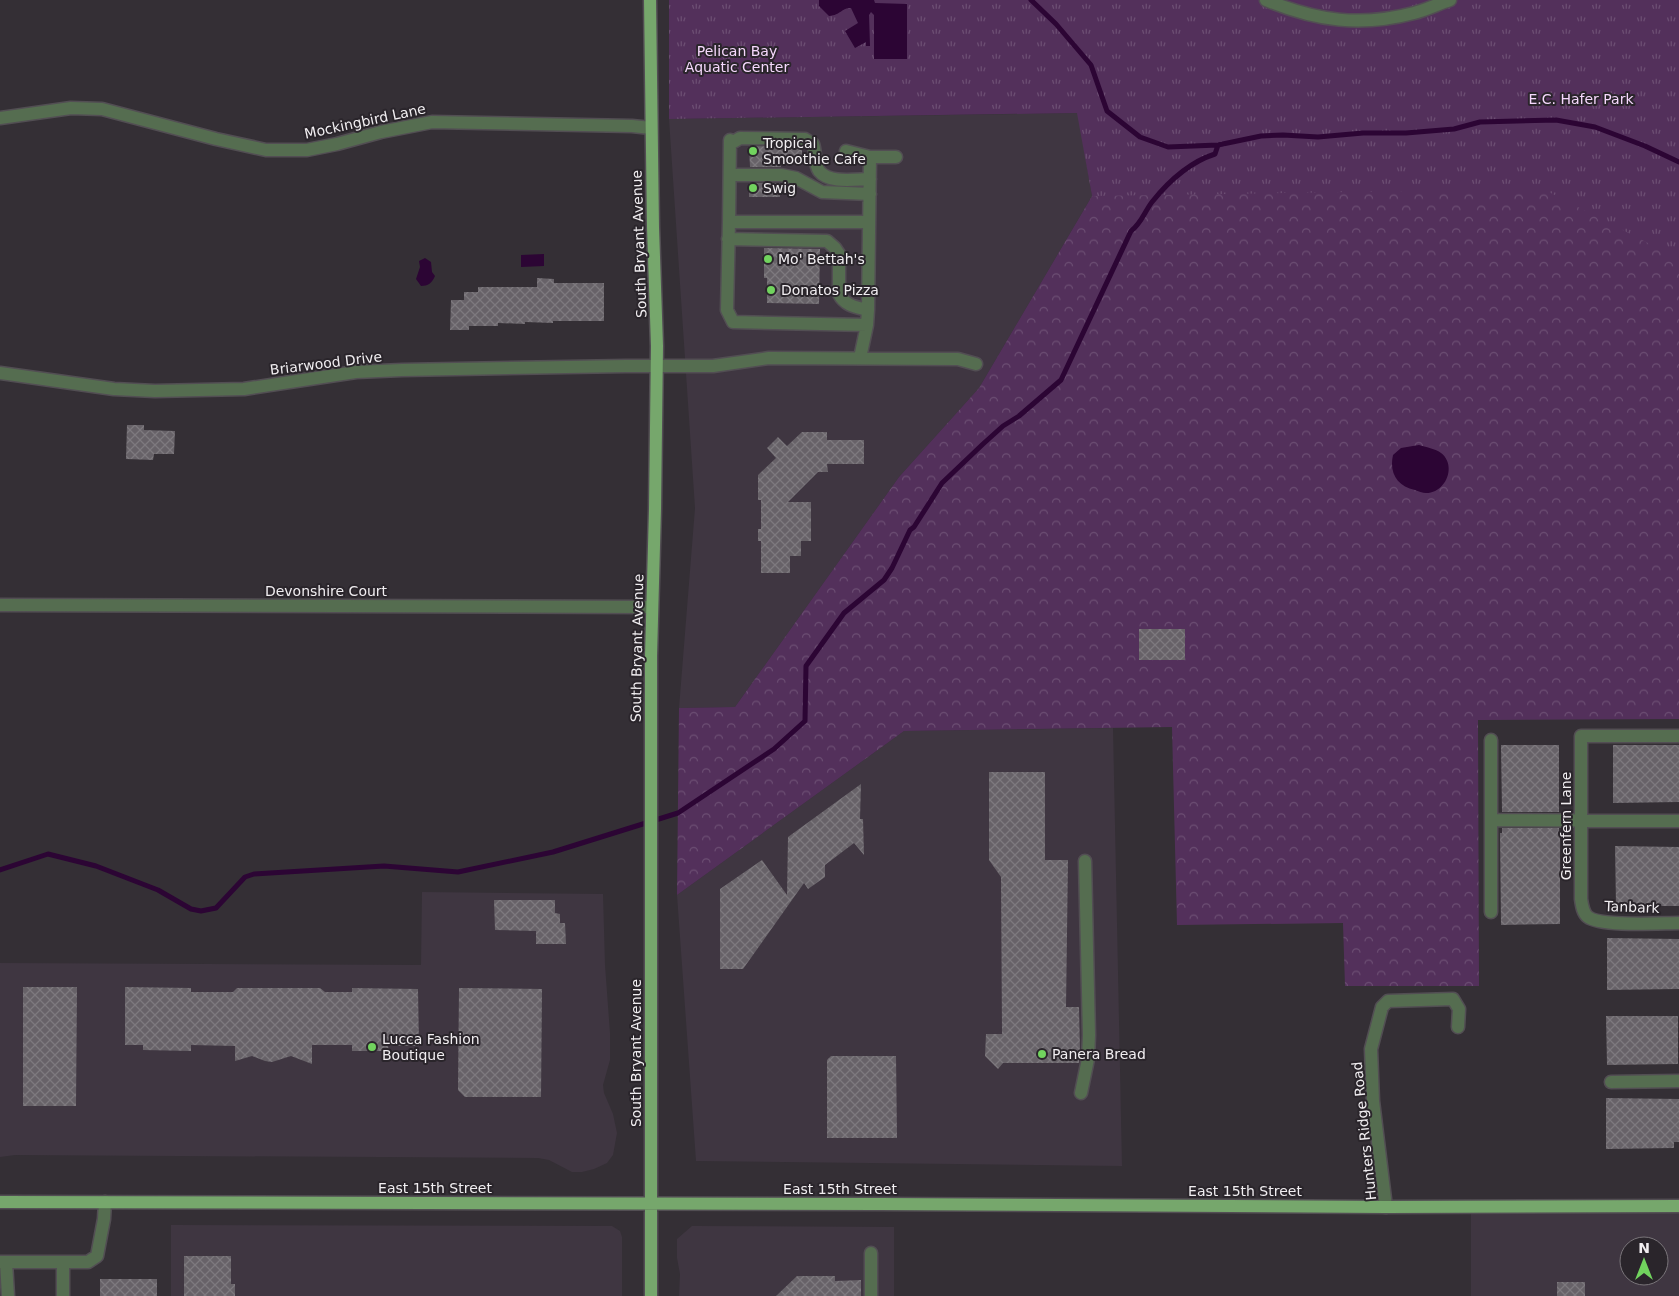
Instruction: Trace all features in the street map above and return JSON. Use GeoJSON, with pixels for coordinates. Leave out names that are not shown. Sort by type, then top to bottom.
{"type":"FeatureCollection","features":[{"type":"Feature","properties":{"kind":"main road","name":"South Bryant Avenue"},"geometry":{"type":"LineString","coordinates":[[650,0],[657,366],[655,510],[651,607],[651,1296]]}},
{"type":"Feature","properties":{"kind":"main road","name":"East 15th Street"},"geometry":{"type":"LineString","coordinates":[[0,1202],[1386,1207],[1679,1206]]}},
{"type":"Feature","properties":{"kind":"street"},"geometry":{"type":"LineString","coordinates":[[1266,0],[1289,9],[1322,18],[1368,21],[1414,13],[1450,0]]}},
{"type":"Feature","properties":{"kind":"street","name":"Mockingbird Lane"},"geometry":{"type":"LineString","coordinates":[[0,118],[71,108],[102,109],[266,150],[307,150],[432,122],[651,128]]}},
{"type":"Feature","properties":{"kind":"street"},"geometry":{"type":"LineString","coordinates":[[867,325],[733,322],[727,310],[730,142],[740,138],[805,139],[812,144],[820,171],[827,177],[834,179],[870,179]]}},
{"type":"Feature","properties":{"kind":"street"},"geometry":{"type":"LineString","coordinates":[[846,151],[870,157],[896,157]]}},
{"type":"Feature","properties":{"kind":"street"},"geometry":{"type":"LineString","coordinates":[[860,358],[868,310],[870,157]]}},
{"type":"Feature","properties":{"kind":"street"},"geometry":{"type":"LineString","coordinates":[[730,175],[781,175],[796,178],[822,192],[870,194]]}},
{"type":"Feature","properties":{"kind":"street"},"geometry":{"type":"LineString","coordinates":[[729,222],[870,222]]}},
{"type":"Feature","properties":{"kind":"street"},"geometry":{"type":"LineString","coordinates":[[728,239],[827,241],[839,254],[839,294],[849,305],[868,310]]}},
{"type":"Feature","properties":{"kind":"street","name":"Briarwood Drive"},"geometry":{"type":"LineString","coordinates":[[0,373],[114,389],[155,391],[244,389],[356,372],[713,366],[769,358],[958,359],[976,364]]}},
{"type":"Feature","properties":{"kind":"street","name":"Devonshire Court"},"geometry":{"type":"LineString","coordinates":[[0,605],[651,607]]}},
{"type":"Feature","properties":{"kind":"street","name":"Greenfern Lane"},"geometry":{"type":"LineString","coordinates":[[1586,915],[1582,908],[1581,736],[1679,736]]}},
{"type":"Feature","properties":{"kind":"street"},"geometry":{"type":"LineString","coordinates":[[1491,740],[1491,912]]}},
{"type":"Feature","properties":{"kind":"street"},"geometry":{"type":"LineString","coordinates":[[1491,820],[1679,821]]}},
{"type":"Feature","properties":{"kind":"street"},"geometry":{"type":"LineString","coordinates":[[1081,1093],[1088,1059],[1089,1035],[1085,861]]}},
{"type":"Feature","properties":{"kind":"street","name":"Tanbark"},"geometry":{"type":"LineString","coordinates":[[1586,915],[1593,920],[1612,922],[1679,923]]}},
{"type":"Feature","properties":{"kind":"street","name":"Hunters Ridge Road"},"geometry":{"type":"LineString","coordinates":[[1386,1207],[1373,1101],[1371,1049],[1382,1007],[1388,1001],[1454,999],[1459,1009],[1458,1027]]}},
{"type":"Feature","properties":{"kind":"street"},"geometry":{"type":"LineString","coordinates":[[1611,1082],[1679,1081]]}},
{"type":"Feature","properties":{"kind":"street"},"geometry":{"type":"LineString","coordinates":[[8,1296],[3,1262],[88,1262],[97,1256],[104,1219],[105,1202]]}},
{"type":"Feature","properties":{"kind":"street"},"geometry":{"type":"LineString","coordinates":[[871,1253],[871,1296]]}},
{"type":"Feature","properties":{"kind":"street"},"geometry":{"type":"LineString","coordinates":[[63,1262],[63,1296]]}},
{"type":"Feature","properties":{"kind":"shaded area"},"geometry":{"type":"Polygon","coordinates":[[[819,0],[874,0],[875,3],[907,4],[907,59],[874,59],[874,15],[871,12],[869,15],[870,46],[866,46],[866,42],[855,48],[845,31],[858,23],[851,8],[829,16],[819,6],[819,0]]]}},
{"type":"Feature","properties":{"kind":"shaded area"},"geometry":{"type":"Polygon","coordinates":[[[1078,113],[1092,196],[979,388],[899,477],[735,707],[679,708],[695,508],[669,119],[1078,113]]]}},
{"type":"Feature","properties":{"kind":"shaded area"},"geometry":{"type":"Polygon","coordinates":[[[544,254],[544,266],[521,267],[521,255],[544,254]]]}},
{"type":"Feature","properties":{"kind":"shaded area"},"geometry":{"type":"Polygon","coordinates":[[[425,258],[431,262],[432,272],[435,276],[430,284],[421,286],[416,279],[420,267],[419,261],[425,258]]]}},
{"type":"Feature","properties":{"kind":"shaded area"},"geometry":{"type":"Polygon","coordinates":[[[1419,445],[1441,453],[1446,458],[1448,464],[1449,471],[1444,484],[1433,492],[1425,493],[1409,488],[1399,482],[1393,473],[1393,455],[1401,448],[1419,445]]]}},
{"type":"Feature","properties":{"kind":"shaded area"},"geometry":{"type":"Polygon","coordinates":[[[1113,728],[1122,1166],[696,1161],[677,895],[904,731],[1113,728]]]}},
{"type":"Feature","properties":{"kind":"shaded area"},"geometry":{"type":"Polygon","coordinates":[[[422,892],[603,894],[610,1060],[603,1085],[617,1133],[613,1155],[607,1163],[594,1169],[572,1172],[549,1160],[538,1158],[15,1155],[0,1157],[0,963],[421,965],[422,892]]]}},
{"type":"Feature","properties":{"kind":"shaded area"},"geometry":{"type":"Polygon","coordinates":[[[1471,1206],[1679,1206],[1679,1296],[1471,1296],[1471,1206]]]}},
{"type":"Feature","properties":{"kind":"shaded area"},"geometry":{"type":"Polygon","coordinates":[[[171,1225],[612,1226],[620,1231],[622,1237],[622,1296],[171,1296],[171,1225]]]}},
{"type":"Feature","properties":{"kind":"shaded area"},"geometry":{"type":"Polygon","coordinates":[[[692,1226],[894,1227],[894,1296],[679,1296],[680,1274],[677,1258],[677,1239],[692,1226]]]}},
{"type":"Feature","properties":{"kind":"green space","name":"E.C. Hafer Park"},"geometry":{"type":"Polygon","coordinates":[[[669,0],[1679,0],[1679,259],[1543,189],[1092,196],[1077,113],[669,119],[669,0]]]}},
{"type":"Feature","properties":{"kind":"green space"},"geometry":{"type":"Polygon","coordinates":[[[1170,105],[1679,133],[1679,719],[1478,720],[1479,986],[1345,986],[1343,923],[1177,925],[1172,727],[904,731],[677,895],[679,708],[735,707],[899,477],[979,388],[1092,196],[1170,105]]]}},
{"type":"Feature","properties":{"kind":"building"},"geometry":{"type":"Polygon","coordinates":[[[749,146],[802,147],[802,162],[781,162],[781,167],[750,167],[749,146]]]}},
{"type":"Feature","properties":{"kind":"building"},"geometry":{"type":"Polygon","coordinates":[[[749,183],[780,183],[780,197],[749,197],[749,183]]]}},
{"type":"Feature","properties":{"kind":"building"},"geometry":{"type":"Polygon","coordinates":[[[764,248],[820,249],[819,304],[767,303],[767,278],[764,278],[764,248]]]}},
{"type":"Feature","properties":{"kind":"building"},"geometry":{"type":"Polygon","coordinates":[[[537,278],[554,279],[554,283],[604,283],[604,321],[525,322],[525,324],[498,323],[498,326],[469,326],[469,330],[450,330],[451,300],[464,300],[464,292],[478,292],[478,287],[537,287],[537,278]]]}},
{"type":"Feature","properties":{"kind":"building"},"geometry":{"type":"Polygon","coordinates":[[[127,425],[144,425],[144,430],[175,431],[174,454],[154,454],[153,460],[126,459],[127,425]]]}},
{"type":"Feature","properties":{"kind":"building"},"geometry":{"type":"Polygon","coordinates":[[[802,432],[827,432],[827,440],[864,440],[864,464],[827,464],[828,472],[818,472],[788,502],[811,502],[811,541],[801,541],[801,556],[790,556],[790,573],[761,573],[761,541],[758,541],[758,529],[761,529],[761,500],[758,500],[758,475],[776,458],[767,448],[778,437],[787,446],[802,432]]]}},
{"type":"Feature","properties":{"kind":"building"},"geometry":{"type":"Polygon","coordinates":[[[1139,629],[1185,629],[1185,660],[1139,660],[1139,629]]]}},
{"type":"Feature","properties":{"kind":"building"},"geometry":{"type":"Polygon","coordinates":[[[1501,745],[1559,745],[1559,812],[1502,812],[1501,745]]]}},
{"type":"Feature","properties":{"kind":"building"},"geometry":{"type":"Polygon","coordinates":[[[1613,745],[1679,745],[1679,802],[1613,803],[1613,745]]]}},
{"type":"Feature","properties":{"kind":"building"},"geometry":{"type":"Polygon","coordinates":[[[989,772],[1045,772],[1045,860],[1068,860],[1066,1007],[1079,1007],[1079,1063],[1003,1063],[998,1069],[985,1056],[986,1034],[1002,1034],[1001,877],[989,860],[989,772]]]}},
{"type":"Feature","properties":{"kind":"building"},"geometry":{"type":"Polygon","coordinates":[[[861,784],[860,819],[863,819],[864,855],[854,843],[825,865],[825,877],[808,889],[804,883],[743,969],[720,969],[720,889],[762,860],[787,895],[788,837],[861,784]]]}},
{"type":"Feature","properties":{"kind":"building"},"geometry":{"type":"Polygon","coordinates":[[[1502,828],[1559,828],[1560,924],[1501,925],[1500,833],[1502,833],[1502,828]]]}},
{"type":"Feature","properties":{"kind":"building"},"geometry":{"type":"Polygon","coordinates":[[[1615,846],[1679,847],[1679,906],[1616,906],[1615,846]]]}},
{"type":"Feature","properties":{"kind":"building"},"geometry":{"type":"Polygon","coordinates":[[[494,900],[555,900],[555,913],[560,914],[560,923],[565,923],[566,944],[536,944],[536,931],[495,930],[494,900]]]}},
{"type":"Feature","properties":{"kind":"building"},"geometry":{"type":"Polygon","coordinates":[[[1607,938],[1679,939],[1679,989],[1607,990],[1607,938]]]}},
{"type":"Feature","properties":{"kind":"building"},"geometry":{"type":"Polygon","coordinates":[[[23,987],[77,987],[76,1106],[23,1106],[23,987]]]}},
{"type":"Feature","properties":{"kind":"building"},"geometry":{"type":"Polygon","coordinates":[[[125,987],[191,988],[191,992],[233,992],[237,988],[320,988],[325,992],[352,992],[352,988],[418,989],[419,1046],[388,1046],[389,1051],[352,1051],[352,1045],[312,1045],[312,1064],[291,1056],[272,1062],[252,1056],[235,1061],[235,1046],[191,1045],[191,1051],[143,1050],[143,1045],[125,1045],[125,987]]]}},
{"type":"Feature","properties":{"kind":"building"},"geometry":{"type":"Polygon","coordinates":[[[459,988],[542,989],[541,1097],[465,1097],[458,1090],[459,988]]]}},
{"type":"Feature","properties":{"kind":"building"},"geometry":{"type":"Polygon","coordinates":[[[1606,1016],[1678,1016],[1678,1064],[1607,1065],[1606,1016]]]}},
{"type":"Feature","properties":{"kind":"building"},"geometry":{"type":"Polygon","coordinates":[[[831,1056],[896,1056],[897,1138],[827,1138],[827,1060],[831,1056]]]}},
{"type":"Feature","properties":{"kind":"building"},"geometry":{"type":"Polygon","coordinates":[[[1606,1098],[1679,1099],[1679,1142],[1674,1142],[1674,1148],[1606,1149],[1606,1098]]]}},
{"type":"Feature","properties":{"kind":"building"},"geometry":{"type":"Polygon","coordinates":[[[184,1256],[231,1256],[231,1284],[235,1284],[235,1296],[184,1296],[184,1256]]]}},
{"type":"Feature","properties":{"kind":"building"},"geometry":{"type":"Polygon","coordinates":[[[797,1276],[835,1276],[835,1281],[861,1280],[861,1296],[776,1296],[797,1276]]]}},
{"type":"Feature","properties":{"kind":"building"},"geometry":{"type":"Polygon","coordinates":[[[100,1279],[157,1279],[157,1296],[100,1296],[100,1279]]]}},
{"type":"Feature","properties":{"kind":"building"},"geometry":{"type":"Polygon","coordinates":[[[1557,1282],[1585,1282],[1585,1296],[1557,1296],[1557,1282]]]}},
{"type":"Feature","properties":{"kind":"waterway"},"geometry":{"type":"LineString","coordinates":[[1031,0],[1056,24],[1091,65],[1107,111],[1140,137],[1168,147],[1218,145],[1261,136],[1318,137],[1363,133],[1406,133],[1454,129],[1480,122],[1556,120],[1595,127],[1645,146],[1679,162]]}},
{"type":"Feature","properties":{"kind":"waterway"},"geometry":{"type":"LineString","coordinates":[[0,870],[48,854],[96,866],[158,890],[191,909],[201,911],[216,908],[245,877],[254,874],[384,866],[458,872],[553,852],[678,813],[774,749],[805,721],[806,666],[844,613],[884,580],[892,568],[910,530],[914,527],[942,483],[1003,426],[1019,416],[1061,380],[1131,231],[1138,225],[1152,202],[1165,187],[1188,167],[1215,154],[1218,145]]}},
{"type":"Feature","properties":{"kind":"place","name":"Tropical Smoothie Cafe"},"geometry":{"type":"Point","coordinates":[753,151]}},
{"type":"Feature","properties":{"kind":"place","name":"Swig"},"geometry":{"type":"Point","coordinates":[753,188]}},
{"type":"Feature","properties":{"kind":"place","name":"Mo' Bettah's"},"geometry":{"type":"Point","coordinates":[768,259]}},
{"type":"Feature","properties":{"kind":"place","name":"Donatos Pizza"},"geometry":{"type":"Point","coordinates":[771,290]}},
{"type":"Feature","properties":{"kind":"place","name":"Lucca Fashion Boutique"},"geometry":{"type":"Point","coordinates":[372,1047]}},
{"type":"Feature","properties":{"kind":"place","name":"Panera Bread"},"geometry":{"type":"Point","coordinates":[1042,1054]}},
{"type":"Feature","properties":{"kind":"park label","name":"Pelican Bay Aquatic Center"},"geometry":{"type":"Point","coordinates":[737,59]}}]}
